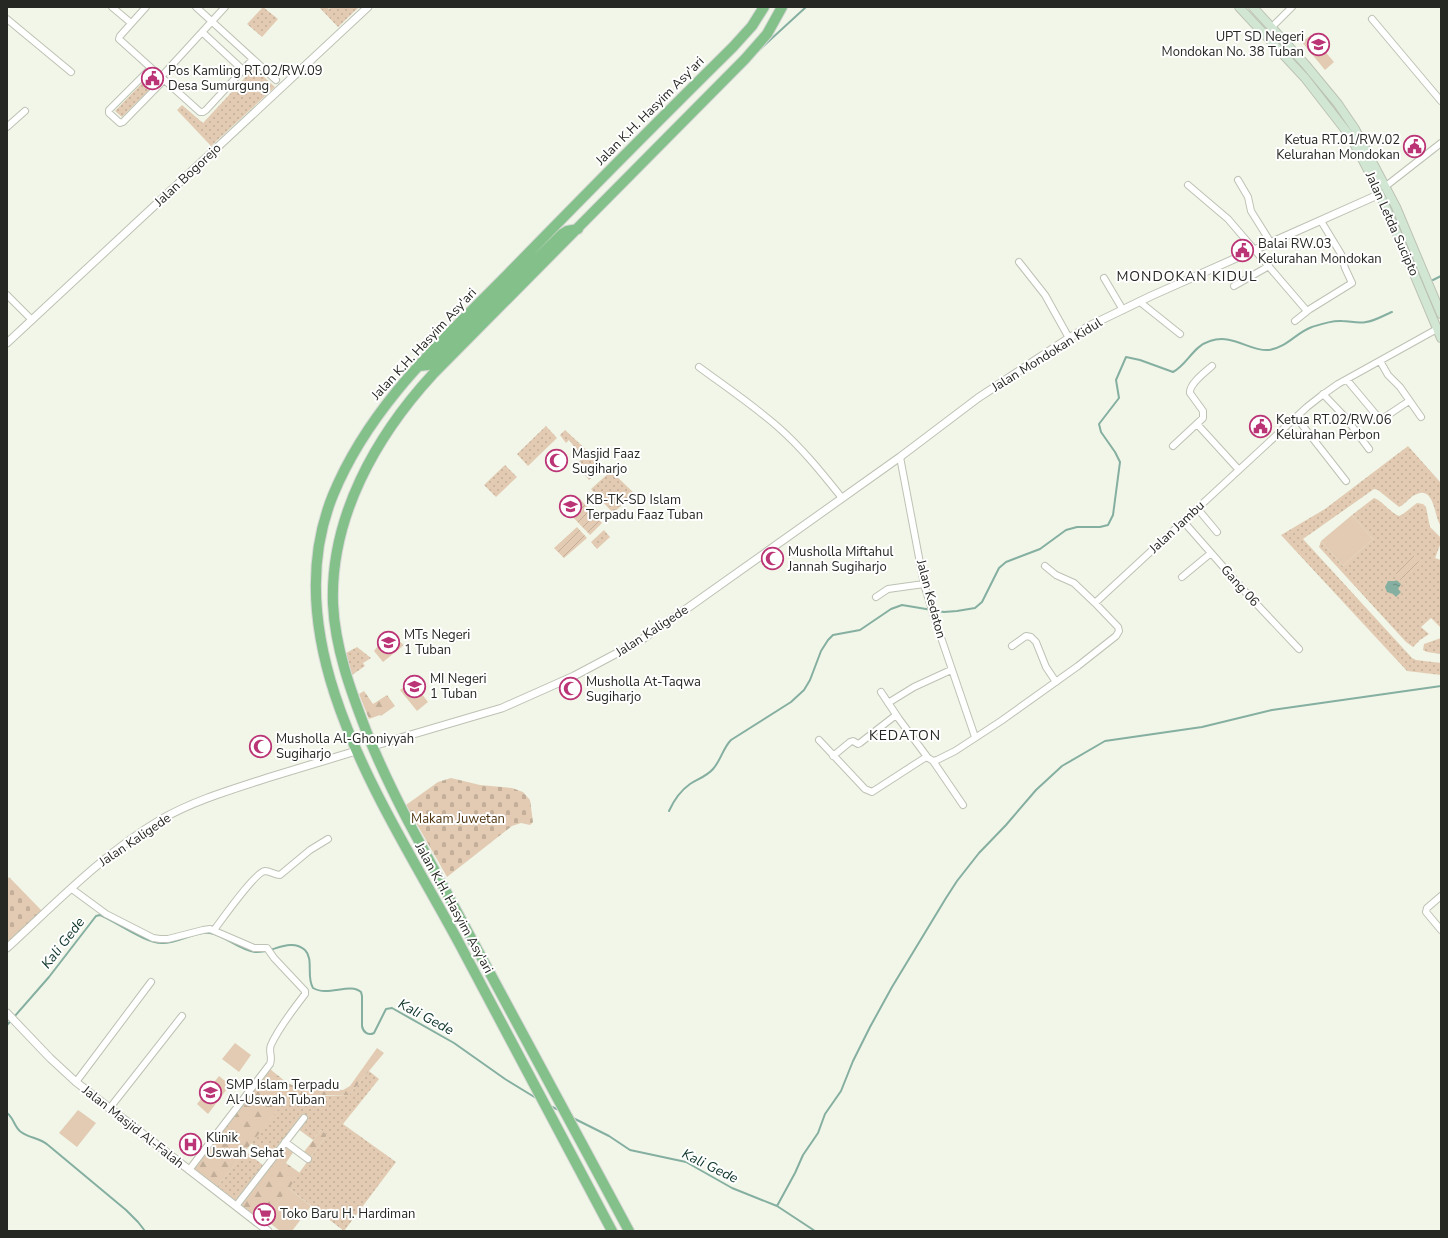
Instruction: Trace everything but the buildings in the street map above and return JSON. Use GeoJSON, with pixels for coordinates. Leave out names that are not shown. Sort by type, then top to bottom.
{"type":"FeatureCollection","features":[{"type":"Feature","properties":{"kind":"highway","name":"Jalan K.H. Hasyim Asy'ari"},"geometry":{"type":"LineString","coordinates":[[612,1231],[440,908],[382,804],[356,751],[334,690],[323,648],[315,594],[315,573],[329,507],[335,490],[368,429],[386,404],[419,366],[496,285],[752,26],[764,7]]}},
{"type":"Feature","properties":{"kind":"highway","name":"Jalan K.H. Hasyim Asy'ari"},"geometry":{"type":"LineString","coordinates":[[630,1231],[408,821],[388,781],[373,746],[342,659],[334,617],[334,580],[337,553],[342,530],[354,494],[365,471],[398,415],[408,402],[433,374],[493,313],[745,60],[767,34],[782,7]]}},
{"type":"Feature","properties":{"kind":"highway"},"geometry":{"type":"LineString","coordinates":[[496,285],[494,293],[496,296],[499,296],[562,234],[567,230],[578,229]]}},
{"type":"Feature","properties":{"kind":"highway"},"geometry":{"type":"LineString","coordinates":[[419,366],[428,365],[433,361],[494,302],[498,306],[493,313]]}},
{"type":"Feature","properties":{"kind":"highway"},"geometry":{"type":"LineString","coordinates":[[408,821],[407,829],[409,835],[449,909],[446,912],[440,908]]}},
{"type":"Feature","properties":{"kind":"main road","name":"Jalan Letda Sucipto"},"geometry":{"type":"LineString","coordinates":[[1239,7],[1305,78],[1341,123],[1351,139],[1380,194],[1412,266],[1441,338]]}},
{"type":"Feature","properties":{"kind":"main road","name":"Jalan Letda Sucipto"},"geometry":{"type":"LineString","coordinates":[[1253,7],[1272,27],[1350,120],[1386,186],[1441,314]]}},
{"type":"Feature","properties":{"kind":"main road"},"geometry":{"type":"LineString","coordinates":[[1351,139],[1358,134]]}},
{"type":"Feature","properties":{"kind":"main road"},"geometry":{"type":"LineString","coordinates":[[1412,266],[1420,263]]}},
{"type":"Feature","properties":{"kind":"street"},"geometry":{"type":"LineString","coordinates":[[112,7],[131,23]]}},
{"type":"Feature","properties":{"kind":"street"},"geometry":{"type":"LineString","coordinates":[[146,7],[122,33],[119,40],[200,112],[203,112],[208,108],[253,59]]}},
{"type":"Feature","properties":{"kind":"street"},"geometry":{"type":"LineString","coordinates":[[196,7],[276,80]]}},
{"type":"Feature","properties":{"kind":"street"},"geometry":{"type":"LineString","coordinates":[[150,68],[109,110],[109,113],[119,122],[122,122],[162,79],[225,7]]}},
{"type":"Feature","properties":{"kind":"street","name":"Jalan Bogorejo"},"geometry":{"type":"LineString","coordinates":[[7,343],[368,7]]}},
{"type":"Feature","properties":{"kind":"street"},"geometry":{"type":"LineString","coordinates":[[1272,27],[1292,7]]}},
{"type":"Feature","properties":{"kind":"street"},"geometry":{"type":"LineString","coordinates":[[7,19],[71,72]]}},
{"type":"Feature","properties":{"kind":"street"},"geometry":{"type":"LineString","coordinates":[[1372,19],[1441,101]]}},
{"type":"Feature","properties":{"kind":"street"},"geometry":{"type":"LineString","coordinates":[[202,32],[242,70]]}},
{"type":"Feature","properties":{"kind":"street"},"geometry":{"type":"LineString","coordinates":[[7,127],[25,111]]}},
{"type":"Feature","properties":{"kind":"street"},"geometry":{"type":"LineString","coordinates":[[1386,186],[1441,144]]}},
{"type":"Feature","properties":{"kind":"street"},"geometry":{"type":"LineString","coordinates":[[1238,180],[1248,197],[1251,212],[1272,243]]}},
{"type":"Feature","properties":{"kind":"street"},"geometry":{"type":"LineString","coordinates":[[1188,185],[1228,219],[1307,311]]}},
{"type":"Feature","properties":{"kind":"street","name":"Jalan Mondokan Kidul"},"geometry":{"type":"LineString","coordinates":[[900,457],[978,398],[1069,338],[1122,310],[1380,194]]}},
{"type":"Feature","properties":{"kind":"street"},"geometry":{"type":"LineString","coordinates":[[1295,321],[1307,311],[1352,283],[1345,268],[1341,254],[1322,221]]}},
{"type":"Feature","properties":{"kind":"street"},"geometry":{"type":"LineString","coordinates":[[1019,262],[1045,295],[1069,338]]}},
{"type":"Feature","properties":{"kind":"street"},"geometry":{"type":"LineString","coordinates":[[1234,286],[1269,266]]}},
{"type":"Feature","properties":{"kind":"street"},"geometry":{"type":"LineString","coordinates":[[1104,278],[1122,310]]}},
{"type":"Feature","properties":{"kind":"street"},"geometry":{"type":"LineString","coordinates":[[7,295],[32,320]]}},
{"type":"Feature","properties":{"kind":"street"},"geometry":{"type":"LineString","coordinates":[[1140,302],[1180,334]]}},
{"type":"Feature","properties":{"kind":"street","name":"Jalan Jambu"},"geometry":{"type":"LineString","coordinates":[[1095,603],[1323,394],[1437,329]]}},
{"type":"Feature","properties":{"kind":"street"},"geometry":{"type":"LineString","coordinates":[[1380,361],[1388,374],[1398,385],[1421,417]]}},
{"type":"Feature","properties":{"kind":"street"},"geometry":{"type":"LineString","coordinates":[[1173,446],[1203,418],[1204,412],[1190,393],[1190,389],[1192,385],[1212,366]]}},
{"type":"Feature","properties":{"kind":"street"},"geometry":{"type":"LineString","coordinates":[[700,367],[750,404],[779,428],[811,460],[842,498]]}},
{"type":"Feature","properties":{"kind":"street"},"geometry":{"type":"LineString","coordinates":[[1347,380],[1381,419],[1385,419],[1409,401]]}},
{"type":"Feature","properties":{"kind":"street"},"geometry":{"type":"LineString","coordinates":[[1323,394],[1346,418],[1369,449]]}},
{"type":"Feature","properties":{"kind":"street"},"geometry":{"type":"LineString","coordinates":[[1296,418],[1346,481]]}},
{"type":"Feature","properties":{"kind":"street"},"geometry":{"type":"LineString","coordinates":[[1197,424],[1239,470]]}},
{"type":"Feature","properties":{"kind":"street","name":"Jalan Kaligede"},"geometry":{"type":"LineString","coordinates":[[373,746],[502,708],[592,667],[644,638],[900,457]]}},
{"type":"Feature","properties":{"kind":"street","name":"Jalan Kedaton"},"geometry":{"type":"LineString","coordinates":[[900,457],[924,584],[951,670],[975,738]]}},
{"type":"Feature","properties":{"kind":"street"},"geometry":{"type":"LineString","coordinates":[[1197,508],[1218,532]]}},
{"type":"Feature","properties":{"kind":"street","name":"Gang 06"},"geometry":{"type":"LineString","coordinates":[[1183,521],[1299,649]]}},
{"type":"Feature","properties":{"kind":"street"},"geometry":{"type":"LineString","coordinates":[[1182,577],[1211,553]]}},
{"type":"Feature","properties":{"kind":"street"},"geometry":{"type":"LineString","coordinates":[[818,740],[865,789],[872,792],[923,759],[940,759],[950,754],[1056,682],[1102,648],[1118,633],[1118,627],[1074,583],[1056,574],[1045,566]]}},
{"type":"Feature","properties":{"kind":"street"},"geometry":{"type":"LineString","coordinates":[[876,597],[888,590],[924,584]]}},
{"type":"Feature","properties":{"kind":"street"},"geometry":{"type":"LineString","coordinates":[[1012,646],[1026,636],[1031,637],[1036,642],[1046,667],[1056,682]]}},
{"type":"Feature","properties":{"kind":"street"},"geometry":{"type":"LineString","coordinates":[[888,703],[914,687],[951,670]]}},
{"type":"Feature","properties":{"kind":"street"},"geometry":{"type":"LineString","coordinates":[[881,692],[896,715],[931,759],[963,805]]}},
{"type":"Feature","properties":{"kind":"street"},"geometry":{"type":"LineString","coordinates":[[833,756],[850,742],[860,743],[896,715]]}},
{"type":"Feature","properties":{"kind":"street","name":"Jalan Kaligede"},"geometry":{"type":"LineString","coordinates":[[7,948],[97,866],[126,843],[173,814],[227,791],[356,751]]}},
{"type":"Feature","properties":{"kind":"street"},"geometry":{"type":"LineString","coordinates":[[214,930],[242,894],[260,874],[266,871],[280,875],[306,852],[328,839]]}},
{"type":"Feature","properties":{"kind":"street"},"geometry":{"type":"LineString","coordinates":[[72,889],[106,914],[153,938],[164,939],[204,930],[214,930],[254,948],[266,947],[305,991],[305,994],[270,1046],[272,1059],[270,1064],[189,1170]]}},
{"type":"Feature","properties":{"kind":"street"},"geometry":{"type":"LineString","coordinates":[[1441,896],[1428,907],[1426,912],[1441,930]]}},
{"type":"Feature","properties":{"kind":"street"},"geometry":{"type":"LineString","coordinates":[[76,1082],[152,982]]}},
{"type":"Feature","properties":{"kind":"street","name":"Jalan Masjid Al-Falah"},"geometry":{"type":"LineString","coordinates":[[8,1013],[50,1058],[76,1082],[268,1231]]}},
{"type":"Feature","properties":{"kind":"street"},"geometry":{"type":"LineString","coordinates":[[109,1109],[182,1016]]}},
{"type":"Feature","properties":{"kind":"street"},"geometry":{"type":"LineString","coordinates":[[236,1206],[304,1118]]}},
{"type":"Feature","properties":{"kind":"street"},"geometry":{"type":"LineString","coordinates":[[285,1142],[308,1159]]}},
{"type":"Feature","properties":{"kind":"green space"},"geometry":{"type":"Polygon","coordinates":[[[263,7],[278,19],[262,37],[247,24],[263,7]]]}},
{"type":"Feature","properties":{"kind":"green space"},"geometry":{"type":"Polygon","coordinates":[[[319,7],[326,7],[329,9],[331,7],[359,7],[338,27],[319,7]]]}},
{"type":"Feature","properties":{"kind":"green space"},"geometry":{"type":"Polygon","coordinates":[[[1311,35],[1334,62],[1325,70],[1302,42],[1311,35]]]}},
{"type":"Feature","properties":{"kind":"green space"},"geometry":{"type":"Polygon","coordinates":[[[254,68],[275,87],[211,146],[177,110],[182,105],[203,123],[254,68]]]}},
{"type":"Feature","properties":{"kind":"green space"},"geometry":{"type":"Polygon","coordinates":[[[148,77],[155,84],[122,117],[115,111],[148,77]]]}},
{"type":"Feature","properties":{"kind":"green space"},"geometry":{"type":"Polygon","coordinates":[[[546,426],[557,438],[528,466],[517,454],[546,426]]]}},
{"type":"Feature","properties":{"kind":"green space"},"geometry":{"type":"Polygon","coordinates":[[[565,430],[604,466],[589,480],[576,464],[583,458],[569,440],[566,443],[560,435],[565,430]]]}},
{"type":"Feature","properties":{"kind":"green space"},"geometry":{"type":"Polygon","coordinates":[[[1408,446],[1441,483],[1441,526],[1431,498],[1427,494],[1417,494],[1399,507],[1378,490],[1374,489],[1303,539],[1412,658],[1416,660],[1441,663],[1441,675],[1407,671],[1281,535],[1325,509],[1408,446]]]}},
{"type":"Feature","properties":{"kind":"green space"},"geometry":{"type":"Polygon","coordinates":[[[505,465],[517,477],[496,497],[484,485],[505,465]]]}},
{"type":"Feature","properties":{"kind":"green space"},"geometry":{"type":"Polygon","coordinates":[[[611,471],[635,494],[613,513],[591,489],[611,471]]]}},
{"type":"Feature","properties":{"kind":"green space"},"geometry":{"type":"Polygon","coordinates":[[[579,498],[602,523],[590,535],[566,510],[579,498]]]}},
{"type":"Feature","properties":{"kind":"green space"},"geometry":{"type":"Polygon","coordinates":[[[1374,498],[1399,516],[1417,503],[1423,504],[1426,507],[1430,527],[1441,538],[1441,546],[1440,545],[1435,558],[1441,560],[1441,628],[1431,618],[1421,627],[1429,634],[1413,647],[1406,642],[1319,547],[1321,541],[1343,566],[1373,539],[1352,515],[1374,498]]]}},
{"type":"Feature","properties":{"kind":"green space"},"geometry":{"type":"Polygon","coordinates":[[[1352,515],[1373,539],[1343,566],[1321,541],[1352,515]]]}},
{"type":"Feature","properties":{"kind":"green space"},"geometry":{"type":"Polygon","coordinates":[[[577,527],[587,538],[564,558],[554,548],[577,527]]]}},
{"type":"Feature","properties":{"kind":"green space"},"geometry":{"type":"Polygon","coordinates":[[[604,530],[610,537],[597,549],[591,542],[604,530]]]}},
{"type":"Feature","properties":{"kind":"green space"},"geometry":{"type":"Polygon","coordinates":[[[1413,555],[1422,565],[1403,583],[1394,572],[1413,555]]]}},
{"type":"Feature","properties":{"kind":"green space"},"geometry":{"type":"Polygon","coordinates":[[[388,633],[404,645],[383,662],[374,651],[388,633]]]}},
{"type":"Feature","properties":{"kind":"green space"},"geometry":{"type":"Polygon","coordinates":[[[1441,638],[1441,654],[1423,650],[1424,644],[1441,638]]]}},
{"type":"Feature","properties":{"kind":"green space"},"geometry":{"type":"Polygon","coordinates":[[[357,647],[371,658],[363,663],[365,666],[352,675],[346,653],[357,647]]]}},
{"type":"Feature","properties":{"kind":"green space"},"geometry":{"type":"Polygon","coordinates":[[[412,681],[428,702],[417,711],[400,690],[412,681]]]}},
{"type":"Feature","properties":{"kind":"green space"},"geometry":{"type":"Polygon","coordinates":[[[364,691],[373,704],[387,695],[395,706],[381,716],[380,715],[369,719],[359,694],[364,691]]]}},
{"type":"Feature","properties":{"kind":"green space","name":"Makam Juwetan"},"geometry":{"type":"Polygon","coordinates":[[[451,778],[480,785],[512,788],[523,792],[530,800],[533,822],[530,825],[521,823],[512,826],[447,877],[406,805],[438,782],[451,778]]]}},
{"type":"Feature","properties":{"kind":"green space"},"geometry":{"type":"Polygon","coordinates":[[[9,877],[42,911],[7,943],[7,880],[9,877]]]}},
{"type":"Feature","properties":{"kind":"green space"},"geometry":{"type":"Polygon","coordinates":[[[235,1043],[251,1055],[239,1072],[222,1059],[235,1043]]]}},
{"type":"Feature","properties":{"kind":"green space"},"geometry":{"type":"Polygon","coordinates":[[[377,1048],[384,1053],[349,1095],[304,1095],[288,1097],[217,1187],[194,1169],[270,1069],[292,1085],[343,1090],[350,1086],[377,1048]]]}},
{"type":"Feature","properties":{"kind":"green space"},"geometry":{"type":"Polygon","coordinates":[[[369,1071],[379,1079],[343,1124],[396,1162],[344,1231],[288,1188],[327,1135],[321,1130],[313,1140],[298,1129],[240,1205],[217,1187],[245,1151],[264,1166],[270,1158],[251,1143],[288,1097],[349,1095],[369,1071]]]}},
{"type":"Feature","properties":{"kind":"green space"},"geometry":{"type":"Polygon","coordinates":[[[219,1076],[230,1085],[208,1114],[197,1104],[219,1076]]]}},
{"type":"Feature","properties":{"kind":"green space"},"geometry":{"type":"Polygon","coordinates":[[[78,1110],[96,1123],[77,1147],[59,1133],[78,1110]]]}},
{"type":"Feature","properties":{"kind":"green space"},"geometry":{"type":"Polygon","coordinates":[[[321,1130],[327,1135],[310,1158],[303,1153],[321,1130]]]}},
{"type":"Feature","properties":{"kind":"green space"},"geometry":{"type":"Polygon","coordinates":[[[286,1145],[294,1151],[286,1163],[300,1173],[272,1211],[265,1206],[257,1218],[240,1205],[286,1145]]]}},
{"type":"Feature","properties":{"kind":"green space"},"geometry":{"type":"Polygon","coordinates":[[[288,1188],[311,1206],[292,1231],[280,1231],[266,1220],[288,1188]]]}},
{"type":"Feature","properties":{"kind":"water"},"geometry":{"type":"Polygon","coordinates":[[[1396,580],[1401,584],[1398,589],[1401,592],[1396,597],[1387,592],[1385,587],[1388,581],[1396,580]]]}},
{"type":"Feature","properties":{"kind":"waterway"},"geometry":{"type":"LineString","coordinates":[[757,52],[806,7]]}},
{"type":"Feature","properties":{"kind":"waterway"},"geometry":{"type":"LineString","coordinates":[[1433,280],[1441,276]]}},
{"type":"Feature","properties":{"kind":"waterway"},"geometry":{"type":"LineString","coordinates":[[669,811],[675,799],[683,790],[690,784],[708,774],[713,769],[731,740],[791,702],[804,690],[810,680],[821,651],[833,635],[860,630],[891,609],[902,605],[944,612],[975,608],[982,602],[999,568],[1006,562],[1040,549],[1066,530],[1077,527],[1100,527],[1108,525],[1113,515],[1120,462],[1101,432],[1099,424],[1119,398],[1116,380],[1126,357],[1140,360],[1173,372],[1178,369],[1199,347],[1210,341],[1226,339],[1262,350],[1269,350],[1275,349],[1301,332],[1319,325],[1338,321],[1363,323],[1392,312]]}},
{"type":"Feature","properties":{"kind":"waterway"},"geometry":{"type":"LineString","coordinates":[[777,1206],[803,1155],[818,1133],[825,1114],[841,1091],[853,1061],[892,987],[957,881],[979,853],[1006,825],[1036,790],[1062,766],[1105,741],[1202,727],[1272,710],[1441,686]]}},
{"type":"Feature","properties":{"kind":"waterway","name":"Kali Gede"},"geometry":{"type":"LineString","coordinates":[[7,1025],[49,977],[96,916],[100,915],[148,940],[156,942],[163,943],[199,934],[210,933],[222,937],[243,949],[255,952],[267,951],[287,945],[299,946],[308,954],[310,963],[310,979],[313,988],[325,991],[351,988],[361,992],[362,1026],[366,1033],[374,1033],[386,1009],[392,1008],[454,1043],[505,1079],[536,1098]]}},
{"type":"Feature","properties":{"kind":"waterway","name":"Kali Gede"},"geometry":{"type":"LineString","coordinates":[[550,1106],[561,1111]]}},
{"type":"Feature","properties":{"kind":"waterway"},"geometry":{"type":"LineString","coordinates":[[7,1113],[21,1132],[48,1145],[126,1210],[145,1231]]}},
{"type":"Feature","properties":{"kind":"waterway","name":"Kali Gede"},"geometry":{"type":"LineString","coordinates":[[573,1118],[609,1136],[630,1150],[686,1162],[732,1188],[777,1206],[815,1231]]}},
{"type":"Feature","properties":{"kind":"place","name":"UPT SD Negeri Mondokan No. 38 Tuban"},"geometry":{"type":"Point","coordinates":[1319,44]}},
{"type":"Feature","properties":{"kind":"place","name":"Pos Kamling RT.02/RW.09 Desa Sumurgung"},"geometry":{"type":"Point","coordinates":[153,78]}},
{"type":"Feature","properties":{"kind":"place","name":"Ketua RT.01/RW.02 Kelurahan Mondokan"},"geometry":{"type":"Point","coordinates":[1415,147]}},
{"type":"Feature","properties":{"kind":"place","name":"Balai RW.03 Kelurahan Mondokan"},"geometry":{"type":"Point","coordinates":[1242,251]}},
{"type":"Feature","properties":{"kind":"place","name":"Ketua RT.02/RW.06 Kelurahan Perbon"},"geometry":{"type":"Point","coordinates":[1260,427]}},
{"type":"Feature","properties":{"kind":"place","name":"Masjid Faaz Sugiharjo"},"geometry":{"type":"Point","coordinates":[557,461]}},
{"type":"Feature","properties":{"kind":"place","name":"KB-TK-SD Islam Terpadu Faaz Tuban"},"geometry":{"type":"Point","coordinates":[571,507]}},
{"type":"Feature","properties":{"kind":"place","name":"Musholla Miftahul Jannah Sugiharjo"},"geometry":{"type":"Point","coordinates":[773,559]}},
{"type":"Feature","properties":{"kind":"place","name":"MTs Negeri 1 Tuban"},"geometry":{"type":"Point","coordinates":[388,642]}},
{"type":"Feature","properties":{"kind":"place","name":"MI Negeri 1 Tuban"},"geometry":{"type":"Point","coordinates":[414,686]}},
{"type":"Feature","properties":{"kind":"place","name":"Musholla At-Taqwa Sugiharjo"},"geometry":{"type":"Point","coordinates":[571,689]}},
{"type":"Feature","properties":{"kind":"place","name":"Musholla Al-Ghoniyyah Sugiharjo"},"geometry":{"type":"Point","coordinates":[261,746]}},
{"type":"Feature","properties":{"kind":"place","name":"SMP Islam Terpadu Al-Uswah Tuban"},"geometry":{"type":"Point","coordinates":[211,1092]}},
{"type":"Feature","properties":{"kind":"place","name":"Klinik Uswah Sehat"},"geometry":{"type":"Point","coordinates":[191,1145]}},
{"type":"Feature","properties":{"kind":"place","name":"Toko Baru H. Hardiman"},"geometry":{"type":"Point","coordinates":[265,1214]}},
{"type":"Feature","properties":{"kind":"district","name":"MONDOKAN KIDUL"},"geometry":{"type":"Point","coordinates":[1187,276]}},
{"type":"Feature","properties":{"kind":"district","name":"KEDATON"},"geometry":{"type":"Point","coordinates":[905,735]}}]}
